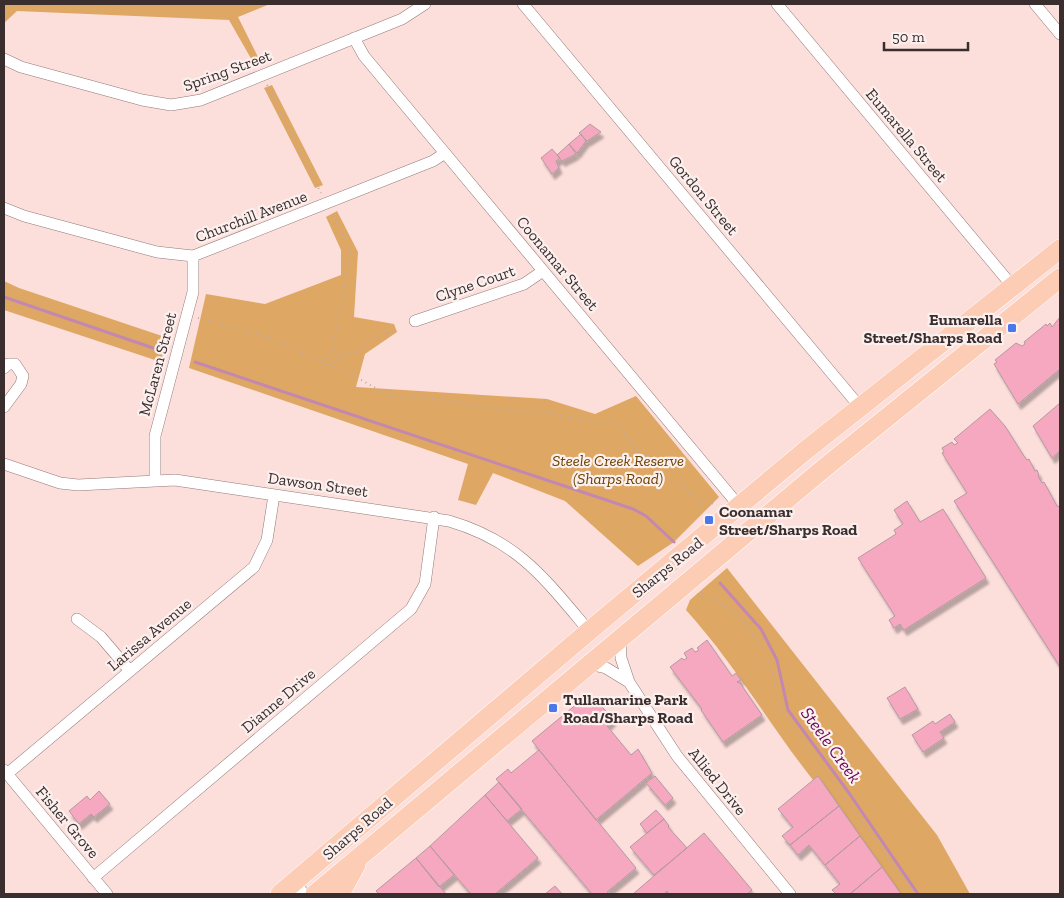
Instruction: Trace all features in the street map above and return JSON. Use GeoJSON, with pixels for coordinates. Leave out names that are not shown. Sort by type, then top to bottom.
{"type":"FeatureCollection","features":[{"type":"Feature","properties":{"kind":"main road","name":"Sharps Road"},"geometry":{"type":"LineString","coordinates":[[292,891],[589,631],[806,450],[1060,249]]}},
{"type":"Feature","properties":{"kind":"main road","name":"Sharps Road"},"geometry":{"type":"LineString","coordinates":[[315,894],[823,469],[1056,284]]}},
{"type":"Feature","properties":{"kind":"main road"},"geometry":{"type":"LineString","coordinates":[[806,450],[823,469]]}},
{"type":"Feature","properties":{"kind":"main road"},"geometry":{"type":"LineString","coordinates":[[589,631],[608,632],[627,617],[641,620]]}},
{"type":"Feature","properties":{"kind":"main road"},"geometry":{"type":"LineString","coordinates":[[340,894],[362,855]]}},
{"type":"Feature","properties":{"kind":"street","name":"Spring Street"},"geometry":{"type":"LineString","coordinates":[[4,59],[21,67],[142,100],[159,104],[180,105],[201,100],[402,19],[425,4]]}},
{"type":"Feature","properties":{"kind":"street","name":"Gordon Street"},"geometry":{"type":"LineString","coordinates":[[524,4],[860,407]]}},
{"type":"Feature","properties":{"kind":"street","name":"Eumarella Street"},"geometry":{"type":"LineString","coordinates":[[777,4],[1013,287]]}},
{"type":"Feature","properties":{"kind":"street"},"geometry":{"type":"LineString","coordinates":[[1035,4],[1060,34]]}},
{"type":"Feature","properties":{"kind":"street","name":"Coonamar Street"},"geometry":{"type":"LineString","coordinates":[[354,38],[364,56],[543,271],[734,512]]}},
{"type":"Feature","properties":{"kind":"street","name":"Churchill Avenue"},"geometry":{"type":"LineString","coordinates":[[4,208],[24,216],[157,252],[193,256],[434,161],[444,153]]}},
{"type":"Feature","properties":{"kind":"street","name":"McLaren Street"},"geometry":{"type":"LineString","coordinates":[[155,480],[155,436],[193,292],[193,256]]}},
{"type":"Feature","properties":{"kind":"street","name":"Clyne Court"},"geometry":{"type":"LineString","coordinates":[[416,321],[524,284],[543,271]]}},
{"type":"Feature","properties":{"kind":"street"},"geometry":{"type":"LineString","coordinates":[[4,368],[8,364],[15,364],[23,376],[22,384],[4,407]]}},
{"type":"Feature","properties":{"kind":"street","name":"Dawson Street"},"geometry":{"type":"LineString","coordinates":[[4,464],[60,483],[92,484],[175,480],[434,518],[467,526],[486,534],[525,559],[589,631]]}},
{"type":"Feature","properties":{"kind":"street","name":"Larissa Avenue"},"geometry":{"type":"LineString","coordinates":[[6,772],[254,567],[267,540],[274,494]]}},
{"type":"Feature","properties":{"kind":"street","name":"Dianne Drive"},"geometry":{"type":"LineString","coordinates":[[93,878],[410,609],[425,584],[434,518]]}},
{"type":"Feature","properties":{"kind":"street"},"geometry":{"type":"LineString","coordinates":[[77,619],[101,638],[130,671]]}},
{"type":"Feature","properties":{"kind":"street","name":"Allied Drive"},"geometry":{"type":"LineString","coordinates":[[620,638],[621,658],[629,682],[677,756],[790,894]]}},
{"type":"Feature","properties":{"kind":"street","name":"Allied Drive"},"geometry":{"type":"LineString","coordinates":[[589,664],[606,668],[629,682]]}},
{"type":"Feature","properties":{"kind":"street","name":"Fisher Grove"},"geometry":{"type":"LineString","coordinates":[[6,772],[107,894]]}},
{"type":"Feature","properties":{"kind":"path"},"geometry":{"type":"LineString","coordinates":[[198,318],[266,337],[370,384],[390,396],[452,400],[480,408],[548,413],[592,422],[616,421],[638,452],[674,467],[691,497],[702,503],[718,504],[734,512]]}},
{"type":"Feature","properties":{"kind":"path"},"geometry":{"type":"LineString","coordinates":[[328,365],[339,356],[356,352],[368,340],[396,329]]}},
{"type":"Feature","properties":{"kind":"path"},"geometry":{"type":"LineString","coordinates":[[678,589],[707,596],[723,603],[736,614],[759,645],[769,664],[781,709],[785,716],[915,894]]}},
{"type":"Feature","properties":{"kind":"green space"},"geometry":{"type":"Polygon","coordinates":[[[4,4],[270,4],[238,17],[259,59],[253,62],[229,20],[17,11],[4,23],[4,4]]]}},
{"type":"Feature","properties":{"kind":"green space"},"geometry":{"type":"Polygon","coordinates":[[[272,85],[323,185],[315,188],[264,88],[272,85]]]}},
{"type":"Feature","properties":{"kind":"green space","name":"Steele Creek Reserve (Sharps Road)"},"geometry":{"type":"Polygon","coordinates":[[[337,211],[358,252],[354,317],[394,324],[397,332],[365,354],[356,387],[547,399],[595,414],[636,396],[719,497],[674,542],[638,566],[565,501],[493,473],[476,505],[458,500],[468,464],[189,368],[206,294],[265,304],[341,275],[341,250],[326,217],[337,211]]]}},
{"type":"Feature","properties":{"kind":"green space"},"geometry":{"type":"Polygon","coordinates":[[[4,281],[19,288],[168,338],[161,362],[4,310],[4,281]]]}},
{"type":"Feature","properties":{"kind":"green space"},"geometry":{"type":"Polygon","coordinates":[[[727,568],[937,835],[970,894],[901,894],[818,776],[813,780],[797,759],[736,672],[686,610],[690,600],[727,568]]]}},
{"type":"Feature","properties":{"kind":"building"},"geometry":{"type":"Polygon","coordinates":[[[590,124],[601,132],[587,141],[579,133],[590,124]]]}},
{"type":"Feature","properties":{"kind":"building"},"geometry":{"type":"Polygon","coordinates":[[[581,134],[586,141],[577,153],[569,144],[581,134]]]}},
{"type":"Feature","properties":{"kind":"building"},"geometry":{"type":"Polygon","coordinates":[[[569,144],[576,154],[562,161],[557,155],[569,144]]]}},
{"type":"Feature","properties":{"kind":"building"},"geometry":{"type":"Polygon","coordinates":[[[552,149],[560,158],[556,161],[559,168],[552,174],[541,158],[552,149]]]}},
{"type":"Feature","properties":{"kind":"building"},"geometry":{"type":"Polygon","coordinates":[[[1060,317],[1060,369],[1018,404],[994,364],[997,362],[995,360],[1016,343],[1022,346],[1025,344],[1024,342],[1046,324],[1047,326],[1050,323],[1052,327],[1060,317]]]}},
{"type":"Feature","properties":{"kind":"building"},"geometry":{"type":"Polygon","coordinates":[[[1060,403],[1060,451],[1052,458],[1033,426],[1060,403]]]}},
{"type":"Feature","properties":{"kind":"building"},"geometry":{"type":"Polygon","coordinates":[[[990,409],[1005,426],[1027,460],[1029,459],[1035,471],[1037,470],[1042,483],[1044,482],[1057,506],[1060,507],[1060,667],[954,501],[967,493],[942,453],[944,452],[942,448],[952,442],[954,445],[958,443],[954,439],[990,409]]]}},
{"type":"Feature","properties":{"kind":"building"},"geometry":{"type":"Polygon","coordinates":[[[907,501],[920,522],[943,509],[986,578],[904,630],[900,624],[894,628],[889,620],[895,616],[858,558],[896,534],[894,530],[903,524],[894,510],[907,501]]]}},
{"type":"Feature","properties":{"kind":"building"},"geometry":{"type":"Polygon","coordinates":[[[707,640],[732,676],[736,673],[741,680],[737,682],[740,683],[762,715],[723,742],[702,709],[670,667],[682,658],[684,660],[687,658],[684,653],[692,648],[695,652],[699,650],[697,648],[707,640]]]}},
{"type":"Feature","properties":{"kind":"building"},"geometry":{"type":"Polygon","coordinates":[[[905,687],[918,709],[900,719],[887,698],[905,687]]]}},
{"type":"Feature","properties":{"kind":"building"},"geometry":{"type":"Polygon","coordinates":[[[584,698],[588,703],[599,703],[613,720],[607,726],[631,755],[638,749],[652,773],[596,820],[532,741],[584,698]]]}},
{"type":"Feature","properties":{"kind":"building"},"geometry":{"type":"Polygon","coordinates":[[[950,714],[955,722],[940,732],[944,738],[923,752],[912,735],[933,721],[935,724],[950,714]]]}},
{"type":"Feature","properties":{"kind":"building"},"geometry":{"type":"Polygon","coordinates":[[[539,750],[636,868],[607,892],[610,894],[592,894],[496,779],[508,769],[511,773],[539,750]]]}},
{"type":"Feature","properties":{"kind":"building"},"geometry":{"type":"Polygon","coordinates":[[[655,776],[673,798],[665,805],[646,783],[655,776]]]}},
{"type":"Feature","properties":{"kind":"building"},"geometry":{"type":"Polygon","coordinates":[[[818,776],[839,806],[790,845],[782,836],[793,827],[778,809],[818,776]]]}},
{"type":"Feature","properties":{"kind":"building"},"geometry":{"type":"Polygon","coordinates":[[[499,782],[522,809],[507,821],[485,795],[499,782]]]}},
{"type":"Feature","properties":{"kind":"building"},"geometry":{"type":"Polygon","coordinates":[[[99,791],[110,804],[94,817],[91,814],[79,824],[69,811],[87,796],[90,800],[99,791]]]}},
{"type":"Feature","properties":{"kind":"building"},"geometry":{"type":"Polygon","coordinates":[[[485,795],[538,858],[495,894],[471,894],[430,846],[485,795]]]}},
{"type":"Feature","properties":{"kind":"building"},"geometry":{"type":"Polygon","coordinates":[[[839,806],[860,836],[825,865],[809,845],[798,855],[790,845],[839,806]]]}},
{"type":"Feature","properties":{"kind":"building"},"geometry":{"type":"Polygon","coordinates":[[[656,810],[664,819],[647,833],[640,824],[656,810]]]}},
{"type":"Feature","properties":{"kind":"building"},"geometry":{"type":"Polygon","coordinates":[[[664,819],[668,827],[687,848],[654,875],[630,847],[664,819]]]}},
{"type":"Feature","properties":{"kind":"building"},"geometry":{"type":"Polygon","coordinates":[[[704,833],[752,890],[747,894],[669,894],[667,891],[664,894],[633,894],[704,833]]]}},
{"type":"Feature","properties":{"kind":"building"},"geometry":{"type":"Polygon","coordinates":[[[860,836],[882,867],[850,894],[836,894],[832,890],[840,884],[825,865],[860,836]]]}},
{"type":"Feature","properties":{"kind":"building"},"geometry":{"type":"Polygon","coordinates":[[[430,846],[454,875],[439,887],[416,858],[430,846]]]}},
{"type":"Feature","properties":{"kind":"building"},"geometry":{"type":"Polygon","coordinates":[[[416,858],[446,894],[379,894],[376,891],[416,858]]]}},
{"type":"Feature","properties":{"kind":"building"},"geometry":{"type":"Polygon","coordinates":[[[882,867],[901,894],[850,894],[882,867]]]}},
{"type":"Feature","properties":{"kind":"building"},"geometry":{"type":"Polygon","coordinates":[[[555,886],[562,894],[545,894],[555,886]]]}},
{"type":"Feature","properties":{"kind":"waterway"},"geometry":{"type":"LineString","coordinates":[[4,297],[159,350]]}},
{"type":"Feature","properties":{"kind":"waterway"},"geometry":{"type":"LineString","coordinates":[[195,362],[633,509],[646,516],[674,542]]}},
{"type":"Feature","properties":{"kind":"waterway","name":"Steele Creek"},"geometry":{"type":"LineString","coordinates":[[720,583],[761,629],[777,660],[788,710],[849,793],[918,894]]}},
{"type":"Feature","properties":{"kind":"place","name":"Eumarella Street/Sharps Road"},"geometry":{"type":"Point","coordinates":[1012,328]}},
{"type":"Feature","properties":{"kind":"place","name":"Coonamar Street/Sharps Road"},"geometry":{"type":"Point","coordinates":[709,520]}},
{"type":"Feature","properties":{"kind":"place","name":"Tullamarine Park Road/Sharps Road"},"geometry":{"type":"Point","coordinates":[553,708]}}]}
